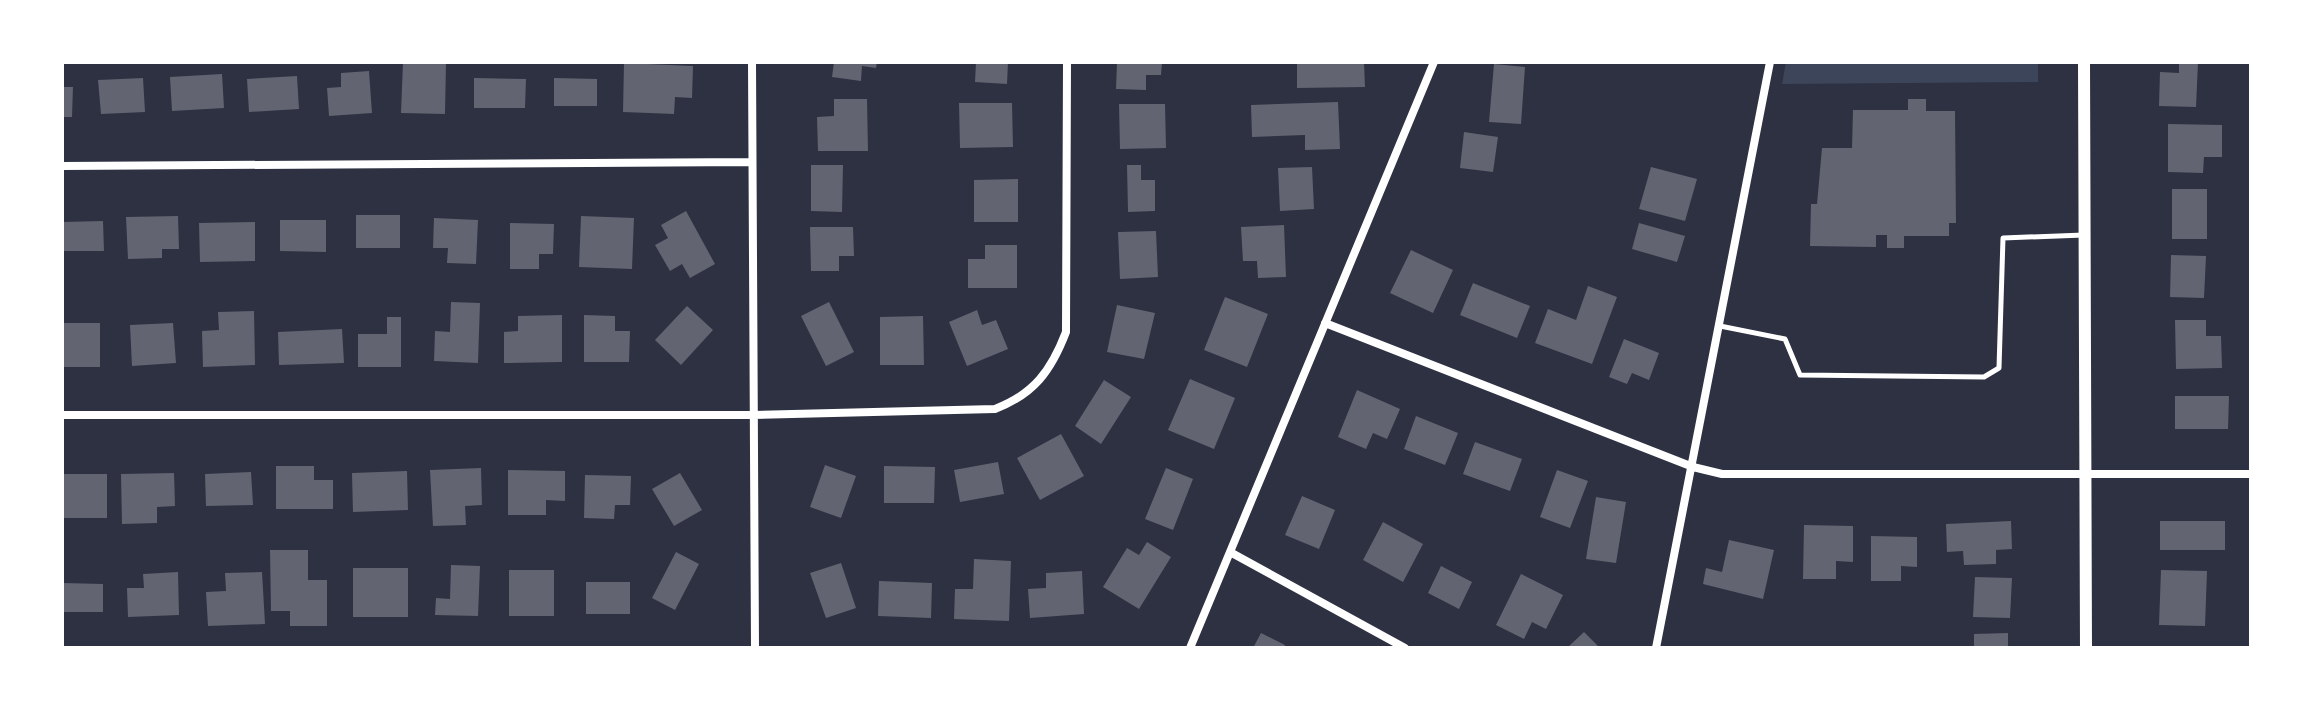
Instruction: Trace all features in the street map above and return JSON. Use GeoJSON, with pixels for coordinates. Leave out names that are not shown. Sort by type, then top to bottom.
{"type":"FeatureCollection","features":[{"type":"Feature","properties":{"kind":"street"},"geometry":{"type":"LineString","coordinates":[[752,62],[755,648]]}},
{"type":"Feature","properties":{"kind":"street"},"geometry":{"type":"LineString","coordinates":[[62,415],[754,415],[995,409],[1018,400],[1040,384],[1056,359],[1066,332],[1067,62]]}},
{"type":"Feature","properties":{"kind":"street"},"geometry":{"type":"LineString","coordinates":[[1190,648],[1434,62]]}},
{"type":"Feature","properties":{"kind":"street"},"geometry":{"type":"LineString","coordinates":[[1656,648],[1770,62]]}},
{"type":"Feature","properties":{"kind":"street"},"geometry":{"type":"LineString","coordinates":[[2084,62],[2086,648]]}},
{"type":"Feature","properties":{"kind":"street"},"geometry":{"type":"LineString","coordinates":[[62,166],[751,162]]}},
{"type":"Feature","properties":{"kind":"street"},"geometry":{"type":"LineString","coordinates":[[1325,323],[1693,467],[1722,474],[2251,474]]}},
{"type":"Feature","properties":{"kind":"street"},"geometry":{"type":"LineString","coordinates":[[1230,552],[1405,648]]}},
{"type":"Feature","properties":{"kind":"lane"},"geometry":{"type":"LineString","coordinates":[[1720,326],[1785,339],[1800,375],[1984,377],[1999,368],[2003,238],[2085,235]]}},
{"type":"Feature","properties":{"kind":"shaded area"},"geometry":{"type":"Polygon","coordinates":[[[1786,62],[2038,62],[2038,82],[1782,84],[1786,62]]]}},
{"type":"Feature","properties":{"kind":"building"},"geometry":{"type":"Polygon","coordinates":[[[403,62],[446,62],[445,114],[401,113],[403,62]]]}},
{"type":"Feature","properties":{"kind":"building"},"geometry":{"type":"Polygon","coordinates":[[[834,62],[877,62],[876,68],[862,66],[861,81],[832,77],[834,62]]]}},
{"type":"Feature","properties":{"kind":"building"},"geometry":{"type":"Polygon","coordinates":[[[976,62],[1008,62],[1007,84],[975,82],[976,62]]]}},
{"type":"Feature","properties":{"kind":"building"},"geometry":{"type":"Polygon","coordinates":[[[1117,62],[1162,62],[1161,75],[1146,75],[1146,90],[1116,89],[1117,62]]]}},
{"type":"Feature","properties":{"kind":"building"},"geometry":{"type":"Polygon","coordinates":[[[1297,62],[1364,62],[1365,87],[1297,88],[1297,62]]]}},
{"type":"Feature","properties":{"kind":"building"},"geometry":{"type":"Polygon","coordinates":[[[2179,62],[2198,62],[2196,107],[2159,106],[2160,72],[2179,73],[2179,62]]]}},
{"type":"Feature","properties":{"kind":"building"},"geometry":{"type":"Polygon","coordinates":[[[624,63],[693,66],[692,98],[675,97],[674,114],[623,112],[624,63]]]}},
{"type":"Feature","properties":{"kind":"building"},"geometry":{"type":"Polygon","coordinates":[[[1494,64],[1525,67],[1521,124],[1489,122],[1494,64]]]}},
{"type":"Feature","properties":{"kind":"building"},"geometry":{"type":"Polygon","coordinates":[[[369,71],[372,113],[329,116],[327,88],[341,87],[341,73],[369,71]]]}},
{"type":"Feature","properties":{"kind":"building"},"geometry":{"type":"Polygon","coordinates":[[[222,74],[224,108],[172,111],[170,77],[222,74]]]}},
{"type":"Feature","properties":{"kind":"building"},"geometry":{"type":"Polygon","coordinates":[[[297,76],[299,109],[249,112],[247,79],[297,76]]]}},
{"type":"Feature","properties":{"kind":"building"},"geometry":{"type":"Polygon","coordinates":[[[143,78],[145,112],[101,114],[98,80],[143,78]]]}},
{"type":"Feature","properties":{"kind":"building"},"geometry":{"type":"Polygon","coordinates":[[[474,78],[526,79],[525,108],[474,108],[474,78]]]}},
{"type":"Feature","properties":{"kind":"building"},"geometry":{"type":"Polygon","coordinates":[[[554,78],[597,79],[597,106],[554,106],[554,78]]]}},
{"type":"Feature","properties":{"kind":"building"},"geometry":{"type":"Polygon","coordinates":[[[62,87],[73,87],[72,117],[62,117],[62,87]]]}},
{"type":"Feature","properties":{"kind":"building"},"geometry":{"type":"Polygon","coordinates":[[[834,99],[867,99],[868,151],[818,151],[817,117],[834,116],[834,99]]]}},
{"type":"Feature","properties":{"kind":"building"},"geometry":{"type":"Polygon","coordinates":[[[1908,99],[1926,99],[1926,111],[1955,111],[1956,223],[1949,223],[1949,236],[1904,236],[1904,248],[1887,248],[1887,235],[1876,235],[1876,247],[1810,246],[1811,204],[1817,204],[1822,148],[1852,148],[1853,110],[1908,110],[1908,99]]]}},
{"type":"Feature","properties":{"kind":"building"},"geometry":{"type":"Polygon","coordinates":[[[1338,102],[1340,149],[1305,150],[1305,135],[1252,137],[1251,105],[1338,102]]]}},
{"type":"Feature","properties":{"kind":"building"},"geometry":{"type":"Polygon","coordinates":[[[959,103],[1012,103],[1013,147],[960,148],[959,103]]]}},
{"type":"Feature","properties":{"kind":"building"},"geometry":{"type":"Polygon","coordinates":[[[1119,104],[1165,104],[1166,148],[1120,149],[1119,104]]]}},
{"type":"Feature","properties":{"kind":"building"},"geometry":{"type":"Polygon","coordinates":[[[2168,124],[2222,125],[2222,157],[2204,157],[2203,173],[2168,172],[2168,124]]]}},
{"type":"Feature","properties":{"kind":"building"},"geometry":{"type":"Polygon","coordinates":[[[1464,132],[1498,137],[1493,172],[1460,168],[1464,132]]]}},
{"type":"Feature","properties":{"kind":"building"},"geometry":{"type":"Polygon","coordinates":[[[811,165],[843,165],[842,212],[811,211],[811,165]]]}},
{"type":"Feature","properties":{"kind":"building"},"geometry":{"type":"Polygon","coordinates":[[[1127,165],[1141,165],[1141,180],[1155,180],[1155,211],[1128,212],[1127,165]]]}},
{"type":"Feature","properties":{"kind":"building"},"geometry":{"type":"Polygon","coordinates":[[[1312,167],[1314,209],[1280,211],[1278,168],[1312,167]]]}},
{"type":"Feature","properties":{"kind":"building"},"geometry":{"type":"Polygon","coordinates":[[[1651,167],[1697,179],[1685,221],[1639,209],[1651,167]]]}},
{"type":"Feature","properties":{"kind":"building"},"geometry":{"type":"Polygon","coordinates":[[[1018,179],[1018,222],[974,222],[974,180],[1018,179]]]}},
{"type":"Feature","properties":{"kind":"building"},"geometry":{"type":"Polygon","coordinates":[[[2172,189],[2207,189],[2207,239],[2172,239],[2172,189]]]}},
{"type":"Feature","properties":{"kind":"building"},"geometry":{"type":"Polygon","coordinates":[[[686,211],[715,264],[690,278],[682,264],[670,271],[655,245],[668,238],[661,225],[686,211]]]}},
{"type":"Feature","properties":{"kind":"building"},"geometry":{"type":"Polygon","coordinates":[[[356,215],[400,215],[400,248],[356,248],[356,215]]]}},
{"type":"Feature","properties":{"kind":"building"},"geometry":{"type":"Polygon","coordinates":[[[178,216],[179,249],[162,249],[162,258],[128,259],[126,217],[178,216]]]}},
{"type":"Feature","properties":{"kind":"building"},"geometry":{"type":"Polygon","coordinates":[[[581,216],[634,218],[632,269],[579,267],[581,216]]]}},
{"type":"Feature","properties":{"kind":"building"},"geometry":{"type":"Polygon","coordinates":[[[434,218],[478,220],[476,264],[447,263],[448,248],[433,248],[434,218]]]}},
{"type":"Feature","properties":{"kind":"building"},"geometry":{"type":"Polygon","coordinates":[[[280,220],[326,220],[326,252],[280,251],[280,220]]]}},
{"type":"Feature","properties":{"kind":"building"},"geometry":{"type":"Polygon","coordinates":[[[103,221],[104,251],[62,251],[62,222],[103,221]]]}},
{"type":"Feature","properties":{"kind":"building"},"geometry":{"type":"Polygon","coordinates":[[[255,222],[255,261],[200,262],[199,223],[255,222]]]}},
{"type":"Feature","properties":{"kind":"building"},"geometry":{"type":"Polygon","coordinates":[[[510,223],[554,224],[553,254],[539,254],[539,269],[510,269],[510,223]]]}},
{"type":"Feature","properties":{"kind":"building"},"geometry":{"type":"Polygon","coordinates":[[[1639,223],[1685,236],[1677,262],[1632,249],[1639,223]]]}},
{"type":"Feature","properties":{"kind":"building"},"geometry":{"type":"Polygon","coordinates":[[[1284,225],[1286,277],[1258,278],[1257,261],[1243,261],[1241,227],[1284,225]]]}},
{"type":"Feature","properties":{"kind":"building"},"geometry":{"type":"Polygon","coordinates":[[[810,227],[853,227],[854,256],[839,256],[839,271],[811,271],[810,227]]]}},
{"type":"Feature","properties":{"kind":"building"},"geometry":{"type":"Polygon","coordinates":[[[1156,231],[1158,277],[1120,279],[1118,232],[1156,231]]]}},
{"type":"Feature","properties":{"kind":"building"},"geometry":{"type":"Polygon","coordinates":[[[985,245],[1017,245],[1017,288],[968,288],[968,259],[985,259],[985,245]]]}},
{"type":"Feature","properties":{"kind":"building"},"geometry":{"type":"Polygon","coordinates":[[[1411,250],[1453,270],[1433,313],[1390,293],[1411,250]]]}},
{"type":"Feature","properties":{"kind":"building"},"geometry":{"type":"Polygon","coordinates":[[[2171,255],[2206,256],[2204,298],[2170,297],[2171,255]]]}},
{"type":"Feature","properties":{"kind":"building"},"geometry":{"type":"Polygon","coordinates":[[[1473,283],[1530,306],[1517,338],[1460,315],[1473,283]]]}},
{"type":"Feature","properties":{"kind":"building"},"geometry":{"type":"Polygon","coordinates":[[[1588,286],[1617,297],[1592,364],[1535,343],[1548,309],[1576,320],[1588,286]]]}},
{"type":"Feature","properties":{"kind":"building"},"geometry":{"type":"Polygon","coordinates":[[[1225,297],[1268,314],[1247,367],[1204,350],[1225,297]]]}},
{"type":"Feature","properties":{"kind":"building"},"geometry":{"type":"Polygon","coordinates":[[[451,302],[480,303],[478,363],[434,361],[435,331],[450,332],[451,302]]]}},
{"type":"Feature","properties":{"kind":"building"},"geometry":{"type":"Polygon","coordinates":[[[829,302],[854,352],[826,366],[801,316],[829,302]]]}},
{"type":"Feature","properties":{"kind":"building"},"geometry":{"type":"Polygon","coordinates":[[[1117,305],[1155,313],[1144,359],[1107,352],[1117,305]]]}},
{"type":"Feature","properties":{"kind":"building"},"geometry":{"type":"Polygon","coordinates":[[[687,306],[713,330],[681,365],[655,340],[687,306]]]}},
{"type":"Feature","properties":{"kind":"building"},"geometry":{"type":"Polygon","coordinates":[[[977,310],[982,325],[996,320],[1008,349],[967,366],[949,322],[977,310]]]}},
{"type":"Feature","properties":{"kind":"building"},"geometry":{"type":"Polygon","coordinates":[[[254,311],[255,365],[203,367],[202,331],[219,330],[218,312],[254,311]]]}},
{"type":"Feature","properties":{"kind":"building"},"geometry":{"type":"Polygon","coordinates":[[[562,315],[562,362],[504,363],[504,332],[518,331],[518,316],[562,315]]]}},
{"type":"Feature","properties":{"kind":"building"},"geometry":{"type":"Polygon","coordinates":[[[584,315],[615,316],[615,331],[630,331],[629,362],[584,362],[584,315]]]}},
{"type":"Feature","properties":{"kind":"building"},"geometry":{"type":"Polygon","coordinates":[[[923,316],[924,365],[880,365],[880,317],[923,316]]]}},
{"type":"Feature","properties":{"kind":"building"},"geometry":{"type":"Polygon","coordinates":[[[387,317],[401,317],[401,367],[358,367],[358,334],[387,334],[387,317]]]}},
{"type":"Feature","properties":{"kind":"building"},"geometry":{"type":"Polygon","coordinates":[[[2175,320],[2206,320],[2206,336],[2221,336],[2222,368],[2176,369],[2175,320]]]}},
{"type":"Feature","properties":{"kind":"building"},"geometry":{"type":"Polygon","coordinates":[[[62,323],[100,323],[100,367],[62,367],[62,323]]]}},
{"type":"Feature","properties":{"kind":"building"},"geometry":{"type":"Polygon","coordinates":[[[173,323],[176,363],[132,366],[130,325],[173,323]]]}},
{"type":"Feature","properties":{"kind":"building"},"geometry":{"type":"Polygon","coordinates":[[[342,329],[344,363],[279,365],[278,332],[342,329]]]}},
{"type":"Feature","properties":{"kind":"building"},"geometry":{"type":"Polygon","coordinates":[[[1624,339],[1659,353],[1649,380],[1632,373],[1627,384],[1609,377],[1624,339]]]}},
{"type":"Feature","properties":{"kind":"building"},"geometry":{"type":"Polygon","coordinates":[[[1190,379],[1235,398],[1214,449],[1168,430],[1190,379]]]}},
{"type":"Feature","properties":{"kind":"building"},"geometry":{"type":"Polygon","coordinates":[[[1104,380],[1131,397],[1101,444],[1075,426],[1104,380]]]}},
{"type":"Feature","properties":{"kind":"building"},"geometry":{"type":"Polygon","coordinates":[[[1357,390],[1400,409],[1387,439],[1373,433],[1366,449],[1338,437],[1357,390]]]}},
{"type":"Feature","properties":{"kind":"building"},"geometry":{"type":"Polygon","coordinates":[[[2175,396],[2229,396],[2228,429],[2175,429],[2175,396]]]}},
{"type":"Feature","properties":{"kind":"building"},"geometry":{"type":"Polygon","coordinates":[[[1416,416],[1458,433],[1445,465],[1404,449],[1416,416]]]}},
{"type":"Feature","properties":{"kind":"building"},"geometry":{"type":"Polygon","coordinates":[[[1061,434],[1084,476],[1040,500],[1017,458],[1061,434]]]}},
{"type":"Feature","properties":{"kind":"building"},"geometry":{"type":"Polygon","coordinates":[[[1475,442],[1522,459],[1510,491],[1463,474],[1475,442]]]}},
{"type":"Feature","properties":{"kind":"building"},"geometry":{"type":"Polygon","coordinates":[[[998,462],[1004,494],[960,502],[954,470],[998,462]]]}},
{"type":"Feature","properties":{"kind":"building"},"geometry":{"type":"Polygon","coordinates":[[[825,465],[856,476],[841,518],[810,507],[825,465]]]}},
{"type":"Feature","properties":{"kind":"building"},"geometry":{"type":"Polygon","coordinates":[[[276,466],[314,466],[314,480],[333,480],[333,509],[276,509],[276,466]]]}},
{"type":"Feature","properties":{"kind":"building"},"geometry":{"type":"Polygon","coordinates":[[[884,466],[935,467],[934,503],[884,503],[884,466]]]}},
{"type":"Feature","properties":{"kind":"building"},"geometry":{"type":"Polygon","coordinates":[[[481,468],[482,505],[465,506],[466,525],[433,526],[430,470],[481,468]]]}},
{"type":"Feature","properties":{"kind":"building"},"geometry":{"type":"Polygon","coordinates":[[[1166,468],[1193,479],[1173,530],[1145,519],[1166,468]]]}},
{"type":"Feature","properties":{"kind":"building"},"geometry":{"type":"Polygon","coordinates":[[[508,470],[565,471],[565,501],[546,500],[546,515],[508,515],[508,470]]]}},
{"type":"Feature","properties":{"kind":"building"},"geometry":{"type":"Polygon","coordinates":[[[1557,470],[1588,481],[1570,528],[1540,517],[1557,470]]]}},
{"type":"Feature","properties":{"kind":"building"},"geometry":{"type":"Polygon","coordinates":[[[407,471],[408,510],[353,512],[352,473],[407,471]]]}},
{"type":"Feature","properties":{"kind":"building"},"geometry":{"type":"Polygon","coordinates":[[[251,472],[253,505],[206,506],[205,474],[251,472]]]}},
{"type":"Feature","properties":{"kind":"building"},"geometry":{"type":"Polygon","coordinates":[[[174,473],[175,506],[157,507],[157,523],[122,524],[121,474],[174,473]]]}},
{"type":"Feature","properties":{"kind":"building"},"geometry":{"type":"Polygon","coordinates":[[[680,473],[702,510],[674,526],[652,489],[680,473]]]}},
{"type":"Feature","properties":{"kind":"building"},"geometry":{"type":"Polygon","coordinates":[[[62,474],[107,474],[107,518],[63,518],[62,474]]]}},
{"type":"Feature","properties":{"kind":"building"},"geometry":{"type":"Polygon","coordinates":[[[585,475],[631,476],[630,505],[615,505],[614,519],[584,518],[585,475]]]}},
{"type":"Feature","properties":{"kind":"building"},"geometry":{"type":"Polygon","coordinates":[[[1302,496],[1335,510],[1319,549],[1285,535],[1302,496]]]}},
{"type":"Feature","properties":{"kind":"building"},"geometry":{"type":"Polygon","coordinates":[[[1596,497],[1626,502],[1616,563],[1586,559],[1596,497]]]}},
{"type":"Feature","properties":{"kind":"building"},"geometry":{"type":"Polygon","coordinates":[[[2011,521],[2012,549],[1996,550],[1996,564],[1964,565],[1963,551],[1947,552],[1946,524],[2011,521]]]}},
{"type":"Feature","properties":{"kind":"building"},"geometry":{"type":"Polygon","coordinates":[[[2160,521],[2225,521],[2225,550],[2160,550],[2160,521]]]}},
{"type":"Feature","properties":{"kind":"building"},"geometry":{"type":"Polygon","coordinates":[[[1383,522],[1423,544],[1403,582],[1363,560],[1383,522]]]}},
{"type":"Feature","properties":{"kind":"building"},"geometry":{"type":"Polygon","coordinates":[[[1804,525],[1853,526],[1853,562],[1836,561],[1836,579],[1803,579],[1804,525]]]}},
{"type":"Feature","properties":{"kind":"building"},"geometry":{"type":"Polygon","coordinates":[[[1871,536],[1917,537],[1917,567],[1901,566],[1901,581],[1871,581],[1871,536]]]}},
{"type":"Feature","properties":{"kind":"building"},"geometry":{"type":"Polygon","coordinates":[[[1729,540],[1774,550],[1763,599],[1703,584],[1706,568],[1722,572],[1729,540]]]}},
{"type":"Feature","properties":{"kind":"building"},"geometry":{"type":"Polygon","coordinates":[[[1147,542],[1171,557],[1139,609],[1103,587],[1127,548],[1139,555],[1147,542]]]}},
{"type":"Feature","properties":{"kind":"building"},"geometry":{"type":"Polygon","coordinates":[[[270,550],[308,550],[308,580],[327,580],[327,626],[290,626],[290,611],[271,611],[270,550]]]}},
{"type":"Feature","properties":{"kind":"building"},"geometry":{"type":"Polygon","coordinates":[[[676,552],[699,564],[675,610],[652,598],[676,552]]]}},
{"type":"Feature","properties":{"kind":"building"},"geometry":{"type":"Polygon","coordinates":[[[974,559],[1011,561],[1009,621],[954,619],[955,589],[973,589],[974,559]]]}},
{"type":"Feature","properties":{"kind":"building"},"geometry":{"type":"Polygon","coordinates":[[[841,563],[856,608],[826,618],[810,573],[841,563]]]}},
{"type":"Feature","properties":{"kind":"building"},"geometry":{"type":"Polygon","coordinates":[[[451,565],[480,566],[478,616],[435,615],[436,598],[450,599],[451,565]]]}},
{"type":"Feature","properties":{"kind":"building"},"geometry":{"type":"Polygon","coordinates":[[[1441,566],[1472,582],[1459,609],[1428,593],[1441,566]]]}},
{"type":"Feature","properties":{"kind":"building"},"geometry":{"type":"Polygon","coordinates":[[[353,568],[408,568],[408,617],[353,617],[353,568]]]}},
{"type":"Feature","properties":{"kind":"building"},"geometry":{"type":"Polygon","coordinates":[[[509,570],[554,570],[554,616],[509,616],[509,570]]]}},
{"type":"Feature","properties":{"kind":"building"},"geometry":{"type":"Polygon","coordinates":[[[2161,570],[2207,571],[2205,626],[2159,625],[2161,570]]]}},
{"type":"Feature","properties":{"kind":"building"},"geometry":{"type":"Polygon","coordinates":[[[1082,571],[1084,614],[1030,618],[1028,589],[1046,588],[1046,573],[1082,571]]]}},
{"type":"Feature","properties":{"kind":"building"},"geometry":{"type":"Polygon","coordinates":[[[178,572],[179,615],[128,617],[127,588],[144,588],[143,574],[178,572]]]}},
{"type":"Feature","properties":{"kind":"building"},"geometry":{"type":"Polygon","coordinates":[[[262,572],[265,624],[208,626],[206,592],[226,591],[225,573],[262,572]]]}},
{"type":"Feature","properties":{"kind":"building"},"geometry":{"type":"Polygon","coordinates":[[[1521,574],[1563,595],[1546,629],[1532,622],[1524,639],[1496,625],[1521,574]]]}},
{"type":"Feature","properties":{"kind":"building"},"geometry":{"type":"Polygon","coordinates":[[[1975,577],[2012,578],[2010,618],[1973,617],[1975,577]]]}},
{"type":"Feature","properties":{"kind":"building"},"geometry":{"type":"Polygon","coordinates":[[[879,581],[932,583],[931,618],[878,616],[879,581]]]}},
{"type":"Feature","properties":{"kind":"building"},"geometry":{"type":"Polygon","coordinates":[[[586,582],[630,582],[630,614],[586,614],[586,582]]]}},
{"type":"Feature","properties":{"kind":"building"},"geometry":{"type":"Polygon","coordinates":[[[62,583],[103,584],[103,612],[62,612],[62,583]]]}},
{"type":"Feature","properties":{"kind":"building"},"geometry":{"type":"Polygon","coordinates":[[[1584,632],[1600,648],[1567,648],[1584,632]]]}},
{"type":"Feature","properties":{"kind":"building"},"geometry":{"type":"Polygon","coordinates":[[[1261,633],[1285,645],[1284,648],[1253,648],[1261,633]]]}},
{"type":"Feature","properties":{"kind":"building"},"geometry":{"type":"Polygon","coordinates":[[[2008,633],[2008,648],[1974,648],[1974,634],[2008,633]]]}}]}
